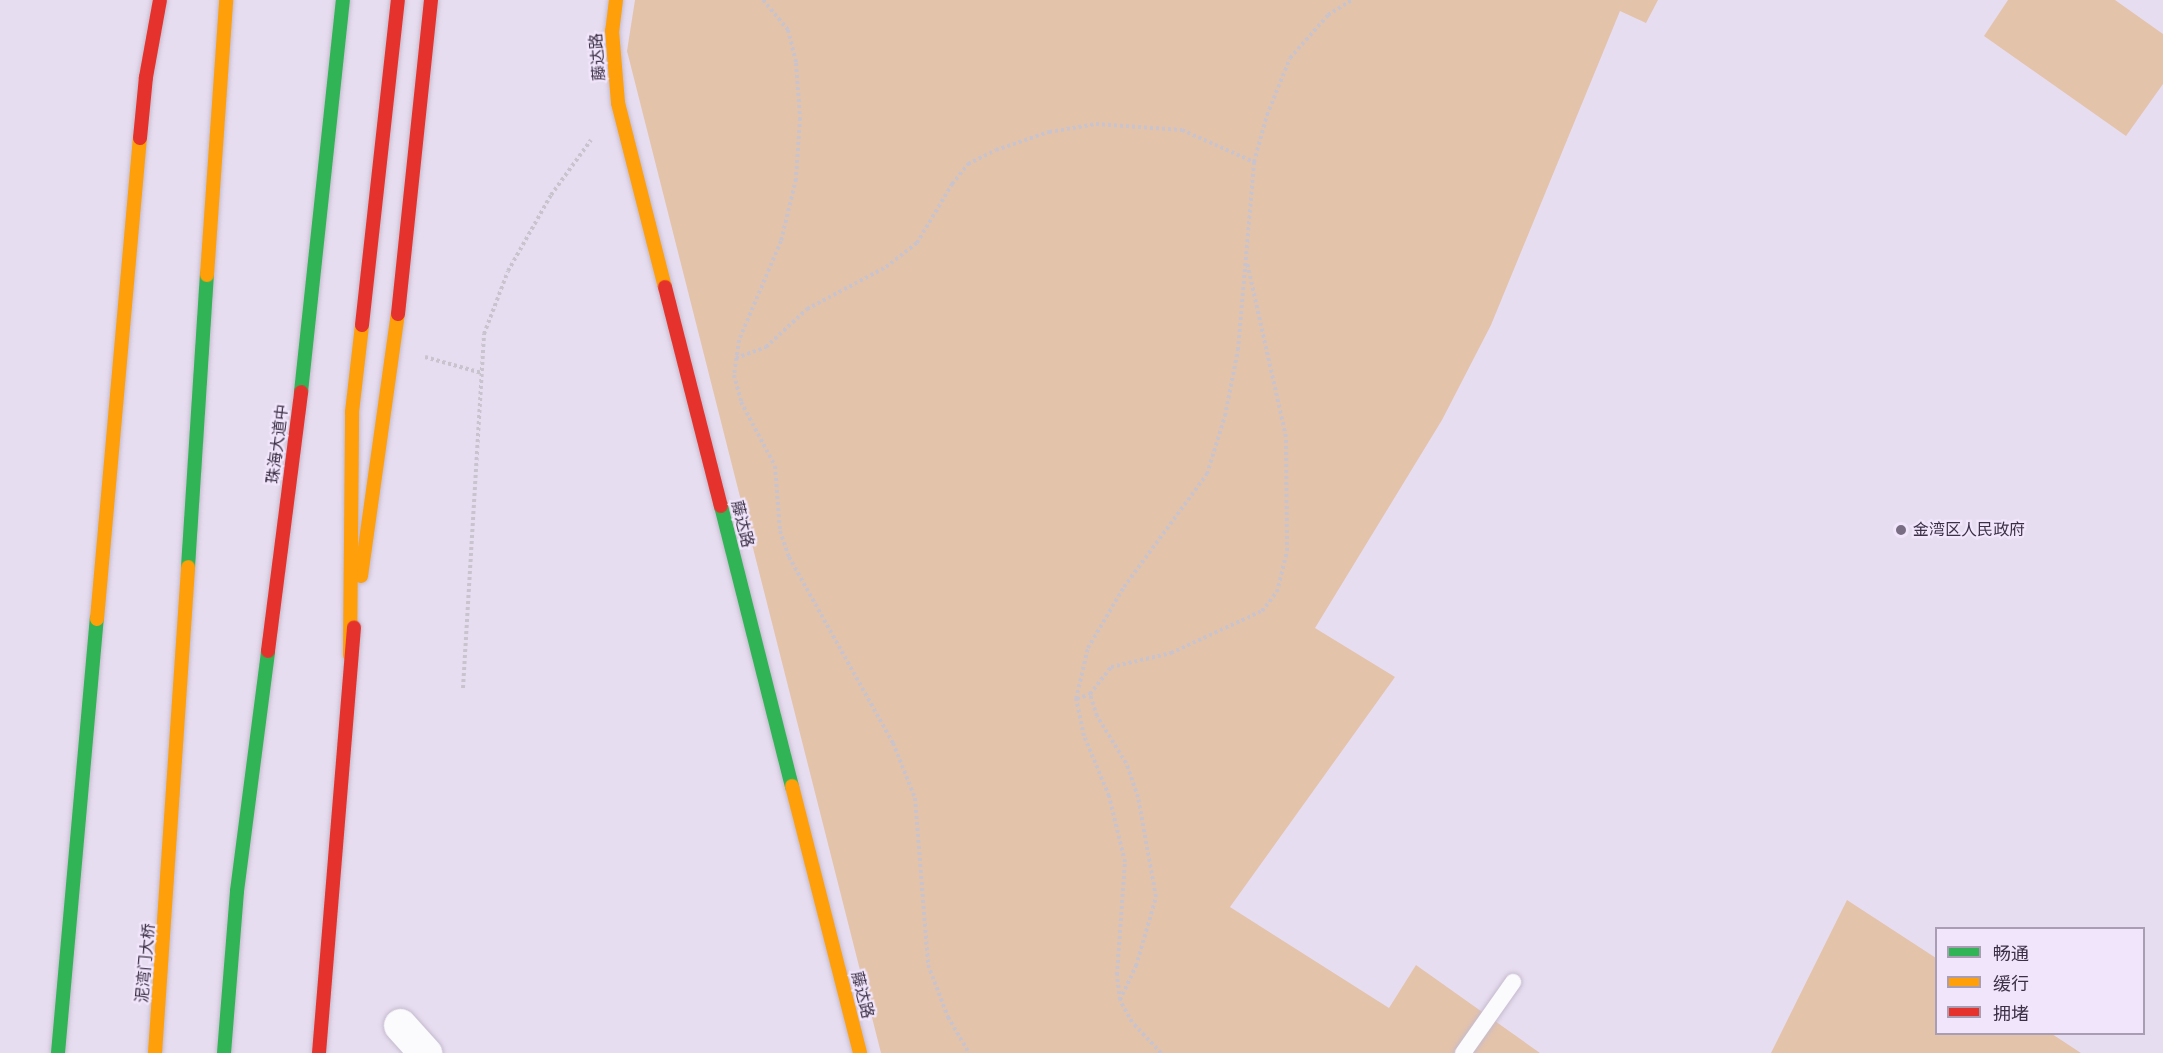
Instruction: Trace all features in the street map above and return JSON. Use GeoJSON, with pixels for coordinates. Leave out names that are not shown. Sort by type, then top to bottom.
{"type":"FeatureCollection","features":[{"type":"Feature","properties":{"kind":"main road"},"geometry":{"type":"LineString","coordinates":[[58,1053],[145,89],[160,0]]}},
{"type":"Feature","properties":{"kind":"main road","name":"泥湾门大桥"},"geometry":{"type":"LineString","coordinates":[[155,1053],[169,876],[226,0]]}},
{"type":"Feature","properties":{"kind":"main road","name":"珠海大道中"},"geometry":{"type":"LineString","coordinates":[[224,1053],[237,891],[298,416],[343,0]]}},
{"type":"Feature","properties":{"kind":"main road"},"geometry":{"type":"LineString","coordinates":[[350,655],[352,412],[398,0]]}},
{"type":"Feature","properties":{"kind":"main road"},"geometry":{"type":"LineString","coordinates":[[319,1053],[350,655],[394,348],[431,0]]}},
{"type":"Feature","properties":{"kind":"main road","name":"藤达路"},"geometry":{"type":"LineString","coordinates":[[616,0],[612,31],[618,103],[860,1053]]}},
{"type":"Feature","properties":{"kind":"street"},"geometry":{"type":"LineString","coordinates":[[400,1025],[425,1053]]}},
{"type":"Feature","properties":{"kind":"lane"},"geometry":{"type":"LineString","coordinates":[[1463,1053],[1513,982]]}},
{"type":"Feature","properties":{"kind":"path"},"geometry":{"type":"LineString","coordinates":[[763,0],[788,30],[796,63],[800,118],[796,179],[781,241],[739,340],[734,375],[741,402],[775,466],[780,531],[789,557],[893,743],[915,798],[928,965],[948,1017],[969,1053]]}},
{"type":"Feature","properties":{"kind":"path"},"geometry":{"type":"LineString","coordinates":[[1161,1053],[1131,1022],[1120,1000],[1117,975],[1125,862],[1109,796],[1084,736],[1076,699],[1088,648],[1124,587],[1207,474],[1225,416],[1238,350],[1254,162],[1267,115],[1290,58],[1328,15],[1352,0]]}},
{"type":"Feature","properties":{"kind":"path"},"geometry":{"type":"LineString","coordinates":[[463,688],[484,334],[508,271],[551,195],[618,103]]}},
{"type":"Feature","properties":{"kind":"path"},"geometry":{"type":"LineString","coordinates":[[736,358],[766,347],[807,309],[886,267],[917,243],[963,171],[996,150],[1049,132],[1096,124],[1182,130],[1254,162]]}},
{"type":"Feature","properties":{"kind":"path"},"geometry":{"type":"LineString","coordinates":[[1076,699],[1090,694],[1112,667],[1171,653],[1262,611],[1277,592],[1287,551],[1286,437],[1246,257]]}},
{"type":"Feature","properties":{"kind":"path"},"geometry":{"type":"LineString","coordinates":[[394,348],[482,373]]}},
{"type":"Feature","properties":{"kind":"path"},"geometry":{"type":"LineString","coordinates":[[1090,694],[1097,716],[1126,764],[1138,797],[1156,897],[1136,966],[1120,1000]]}},
{"type":"Feature","properties":{"kind":"shaded area"},"geometry":{"type":"Polygon","coordinates":[[[635,0],[1658,0],[1646,23],[1620,11],[1491,325],[1442,420],[1315,628],[1395,677],[1230,907],[1389,1008],[1416,965],[1540,1053],[881,1053],[627,51],[635,0]]]}},
{"type":"Feature","properties":{"kind":"shaded area"},"geometry":{"type":"Polygon","coordinates":[[[2008,0],[2115,0],[2163,34],[2163,84],[2126,136],[1984,36],[2008,0]]]}},
{"type":"Feature","properties":{"kind":"shaded area"},"geometry":{"type":"Polygon","coordinates":[[[1847,900],[1935,957],[1935,1035],[2054,1035],[2081,1053],[1771,1053],[1847,900]]]}},
{"type":"Feature","properties":{"kind":"traffic: fast"},"geometry":{"type":"LineString","coordinates":[[301,392],[343,0]]}},
{"type":"Feature","properties":{"kind":"traffic: fast"},"geometry":{"type":"LineString","coordinates":[[188,567],[207,275]]}},
{"type":"Feature","properties":{"kind":"traffic: fast"},"geometry":{"type":"LineString","coordinates":[[721,506],[792,786]]}},
{"type":"Feature","properties":{"kind":"traffic: fast"},"geometry":{"type":"LineString","coordinates":[[58,1053],[97,619]]}},
{"type":"Feature","properties":{"kind":"traffic: fast"},"geometry":{"type":"LineString","coordinates":[[224,1053],[237,891],[268,651]]}},
{"type":"Feature","properties":{"kind":"traffic: slow"},"geometry":{"type":"LineString","coordinates":[[207,275],[226,0]]}},
{"type":"Feature","properties":{"kind":"traffic: slow"},"geometry":{"type":"LineString","coordinates":[[616,0],[612,31],[618,103],[665,287]]}},
{"type":"Feature","properties":{"kind":"traffic: slow"},"geometry":{"type":"LineString","coordinates":[[97,619],[140,138]]}},
{"type":"Feature","properties":{"kind":"traffic: slow"},"geometry":{"type":"LineString","coordinates":[[361,576],[398,314]]}},
{"type":"Feature","properties":{"kind":"traffic: slow"},"geometry":{"type":"LineString","coordinates":[[350,655],[352,412],[362,325]]}},
{"type":"Feature","properties":{"kind":"traffic: slow"},"geometry":{"type":"LineString","coordinates":[[155,1053],[188,567]]}},
{"type":"Feature","properties":{"kind":"traffic: slow"},"geometry":{"type":"LineString","coordinates":[[792,786],[860,1053]]}},
{"type":"Feature","properties":{"kind":"traffic: jam"},"geometry":{"type":"LineString","coordinates":[[140,138],[146,77],[160,0]]}},
{"type":"Feature","properties":{"kind":"traffic: jam"},"geometry":{"type":"LineString","coordinates":[[362,325],[398,0]]}},
{"type":"Feature","properties":{"kind":"traffic: jam"},"geometry":{"type":"LineString","coordinates":[[398,314],[431,0]]}},
{"type":"Feature","properties":{"kind":"traffic: jam"},"geometry":{"type":"LineString","coordinates":[[665,287],[721,506]]}},
{"type":"Feature","properties":{"kind":"traffic: jam"},"geometry":{"type":"LineString","coordinates":[[268,651],[301,392]]}},
{"type":"Feature","properties":{"kind":"traffic: jam"},"geometry":{"type":"LineString","coordinates":[[319,1053],[354,627]]}},
{"type":"Feature","properties":{"kind":"place","name":"金湾区人民政府"},"geometry":{"type":"Point","coordinates":[1901,530]}}]}
